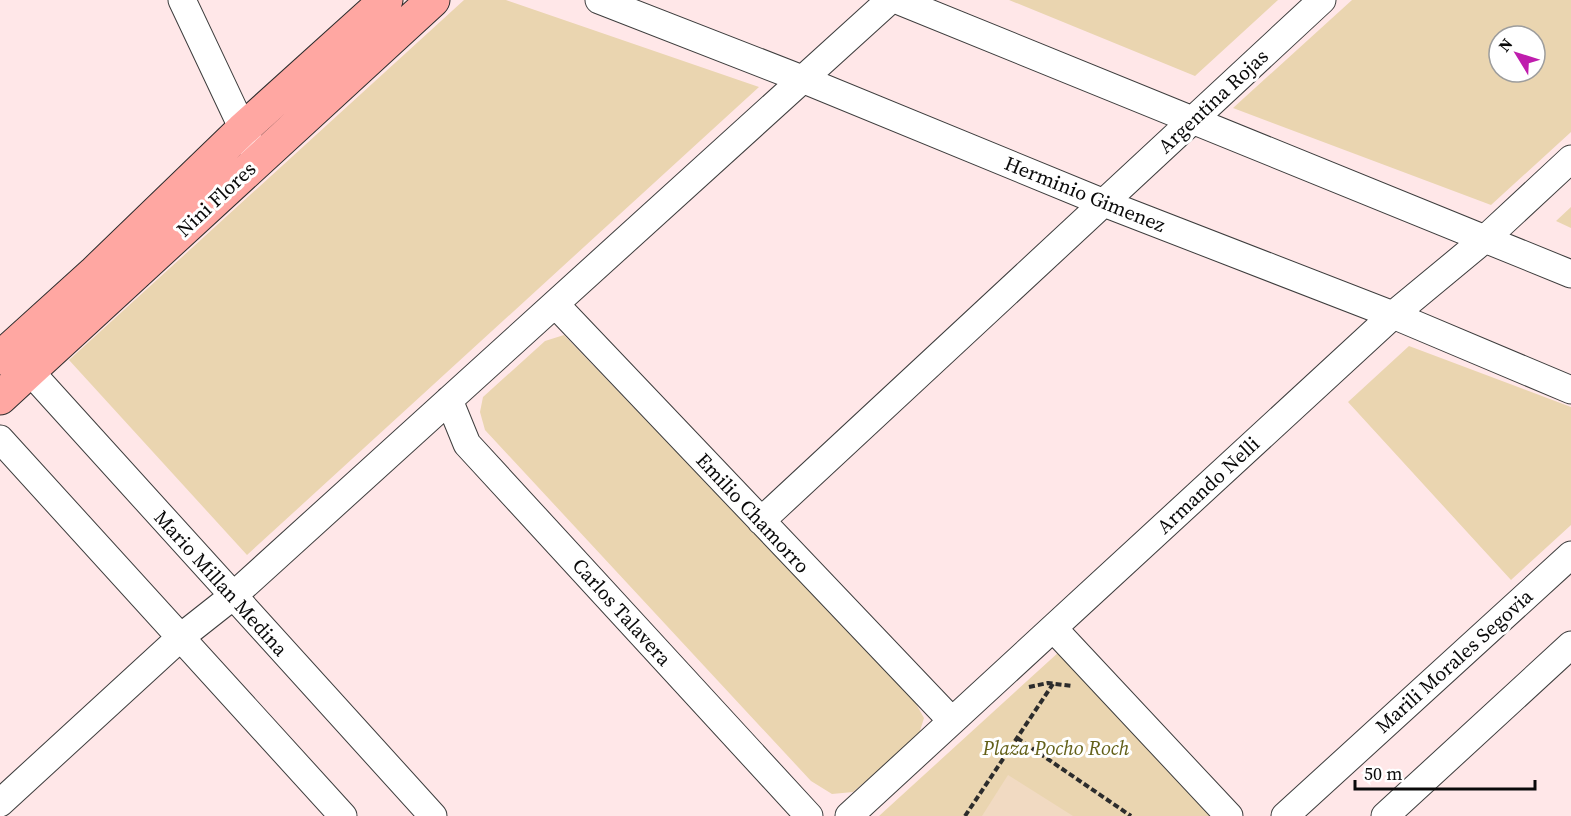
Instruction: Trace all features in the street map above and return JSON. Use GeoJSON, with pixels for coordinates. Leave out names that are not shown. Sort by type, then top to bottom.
{"type":"FeatureCollection","features":[{"type":"Feature","properties":{"kind":"main road","name":"Nini Flores"},"geometry":{"type":"LineString","coordinates":[[0,398],[13,359],[94,273],[242,130],[386,0]]}},
{"type":"Feature","properties":{"kind":"main road","name":"Nini Flores"},"geometry":{"type":"LineString","coordinates":[[13,359],[258,160],[433,0]]}},
{"type":"Feature","properties":{"kind":"street"},"geometry":{"type":"LineString","coordinates":[[182,0],[258,160]]}},
{"type":"Feature","properties":{"kind":"street","name":"Herminio Gimenez"},"geometry":{"type":"LineString","coordinates":[[599,0],[802,79],[1104,203],[1393,315],[1571,390]]}},
{"type":"Feature","properties":{"kind":"street"},"geometry":{"type":"LineString","coordinates":[[0,803],[181,638],[233,596],[890,0]]}},
{"type":"Feature","properties":{"kind":"street"},"geometry":{"type":"LineString","coordinates":[[897,0],[1571,274]]}},
{"type":"Feature","properties":{"kind":"street","name":"Argentina Rojas"},"geometry":{"type":"LineString","coordinates":[[761,521],[1322,0]]}},
{"type":"Feature","properties":{"kind":"street","name":"Armando Nelli"},"geometry":{"type":"LineString","coordinates":[[849,816],[1393,315],[1486,238],[1571,159]]}},
{"type":"Feature","properties":{"kind":"street","name":"Emilio Chamorro"},"geometry":{"type":"LineString","coordinates":[[555,304],[952,721]]}},
{"type":"Feature","properties":{"kind":"street","name":"Mario Millan Medina"},"geometry":{"type":"LineString","coordinates":[[13,359],[233,596],[429,815]]}},
{"type":"Feature","properties":{"kind":"street","name":"Carlos Talavera"},"geometry":{"type":"LineString","coordinates":[[449,400],[467,444],[809,816]]}},
{"type":"Feature","properties":{"kind":"street"},"geometry":{"type":"LineString","coordinates":[[0,439],[343,816]]}},
{"type":"Feature","properties":{"kind":"street","name":"Marili Morales Segovia"},"geometry":{"type":"LineString","coordinates":[[1285,816],[1571,555]]}},
{"type":"Feature","properties":{"kind":"street"},"geometry":{"type":"LineString","coordinates":[[1053,628],[1229,816]]}},
{"type":"Feature","properties":{"kind":"street"},"geometry":{"type":"LineString","coordinates":[[1385,816],[1571,645]]}},
{"type":"Feature","properties":{"kind":"path"},"geometry":{"type":"LineString","coordinates":[[965,816],[1053,684]]}},
{"type":"Feature","properties":{"kind":"path"},"geometry":{"type":"LineString","coordinates":[[1025,687],[1053,684],[1082,690]]}},
{"type":"Feature","properties":{"kind":"path"},"geometry":{"type":"LineString","coordinates":[[1017,738],[1131,816]]}},
{"type":"Feature","properties":{"kind":"green space"},"geometry":{"type":"Polygon","coordinates":[[[464,0],[506,0],[759,87],[247,555],[69,360],[464,0]]]}},
{"type":"Feature","properties":{"kind":"green space"},"geometry":{"type":"Polygon","coordinates":[[[1009,0],[1278,0],[1195,76],[1009,0]]]}},
{"type":"Feature","properties":{"kind":"green space"},"geometry":{"type":"Polygon","coordinates":[[[1352,0],[1571,0],[1571,132],[1491,205],[1233,108],[1352,0]]]}},
{"type":"Feature","properties":{"kind":"green space"},"geometry":{"type":"Polygon","coordinates":[[[1571,207],[1571,228],[1556,221],[1571,207]]]}},
{"type":"Feature","properties":{"kind":"green space"},"geometry":{"type":"Polygon","coordinates":[[[564,335],[911,695],[924,718],[918,737],[853,792],[832,794],[811,781],[485,430],[480,412],[483,397],[545,341],[564,335]]]}},
{"type":"Feature","properties":{"kind":"green space"},"geometry":{"type":"Polygon","coordinates":[[[1409,346],[1571,407],[1571,525],[1511,580],[1348,402],[1409,346]]]}},
{"type":"Feature","properties":{"kind":"green space","name":"Plaza Pocho Roch"},"geometry":{"type":"Polygon","coordinates":[[[1060,651],[1210,816],[879,816],[1060,651]]]}},
{"type":"Feature","properties":{"kind":"shaded area"},"geometry":{"type":"Polygon","coordinates":[[[1008,775],[1073,816],[982,816],[1008,775]]]}}]}
